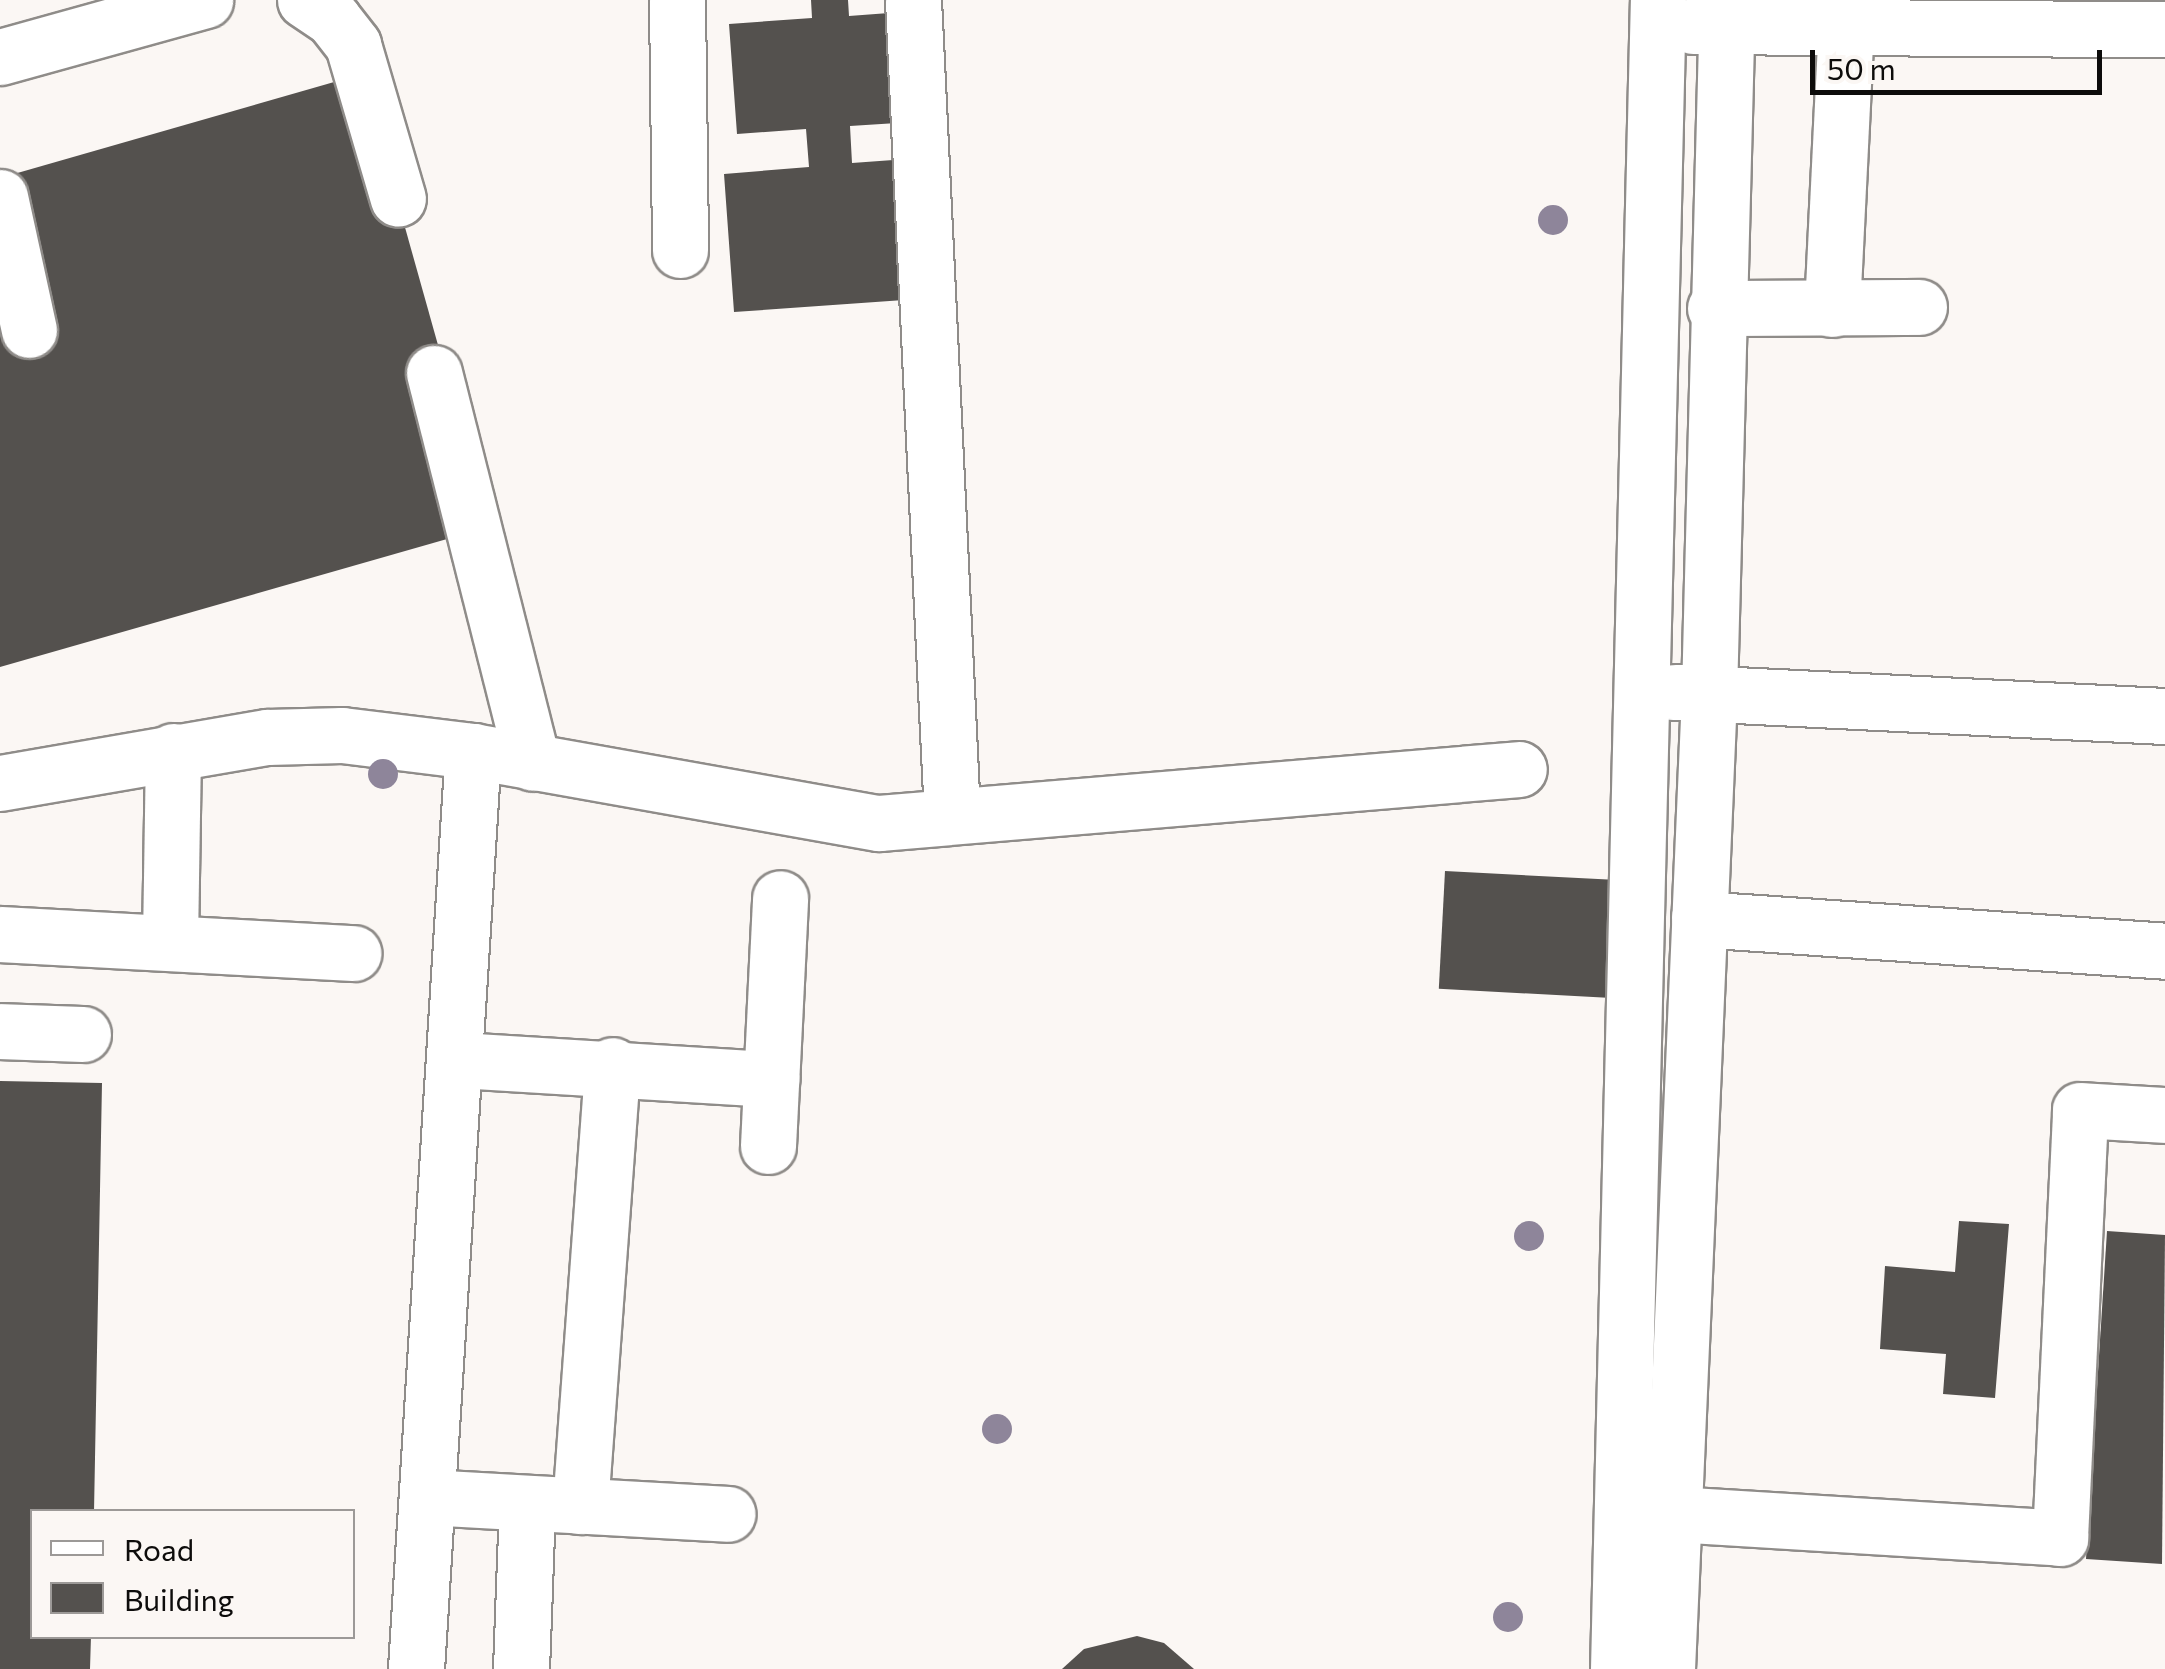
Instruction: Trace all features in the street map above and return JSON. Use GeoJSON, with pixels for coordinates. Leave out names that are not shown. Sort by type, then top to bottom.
{"type":"FeatureCollection","features":[{"type":"Feature","properties":{"kind":"street"},"geometry":{"type":"LineString","coordinates":[[0,57],[205,0]]}},
{"type":"Feature","properties":{"kind":"street"},"geometry":{"type":"LineString","coordinates":[[305,0],[333,19],[353,45],[398,199]]}},
{"type":"Feature","properties":{"kind":"street"},"geometry":{"type":"LineString","coordinates":[[677,0],[680,250]]}},
{"type":"Feature","properties":{"kind":"street"},"geometry":{"type":"LineString","coordinates":[[914,0],[952,815]]}},
{"type":"Feature","properties":{"kind":"street"},"geometry":{"type":"LineString","coordinates":[[1690,1669],[1667,1668],[1655,1548],[1643,690],[1658,13],[1728,13],[1846,27],[2165,29]]}},
{"type":"Feature","properties":{"kind":"street"},"geometry":{"type":"LineString","coordinates":[[1618,1669],[1655,1548],[1699,919],[1709,694],[1715,308],[1728,13]]}},
{"type":"Feature","properties":{"kind":"street"},"geometry":{"type":"LineString","coordinates":[[1832,309],[1846,27]]}},
{"type":"Feature","properties":{"kind":"street"},"geometry":{"type":"LineString","coordinates":[[0,197],[29,330]]}},
{"type":"Feature","properties":{"kind":"street"},"geometry":{"type":"LineString","coordinates":[[1715,308],[1919,306]]}},
{"type":"Feature","properties":{"kind":"street"},"geometry":{"type":"LineString","coordinates":[[434,373],[532,763]]}},
{"type":"Feature","properties":{"kind":"street"},"geometry":{"type":"LineString","coordinates":[[1643,690],[2165,716]]}},
{"type":"Feature","properties":{"kind":"street"},"geometry":{"type":"LineString","coordinates":[[0,783],[266,737],[342,735],[473,751],[879,823],[1519,769]]}},
{"type":"Feature","properties":{"kind":"street"},"geometry":{"type":"LineString","coordinates":[[170,942],[173,751]]}},
{"type":"Feature","properties":{"kind":"street"},"geometry":{"type":"LineString","coordinates":[[416,1669],[458,1060],[473,751]]}},
{"type":"Feature","properties":{"kind":"street"},"geometry":{"type":"LineString","coordinates":[[768,1146],[780,898]]}},
{"type":"Feature","properties":{"kind":"street"},"geometry":{"type":"LineString","coordinates":[[1699,919],[2165,951]]}},
{"type":"Feature","properties":{"kind":"street"},"geometry":{"type":"LineString","coordinates":[[0,934],[352,952]]}},
{"type":"Feature","properties":{"kind":"street"},"geometry":{"type":"LineString","coordinates":[[0,1031],[83,1034]]}},
{"type":"Feature","properties":{"kind":"street"},"geometry":{"type":"LineString","coordinates":[[458,1060],[612,1065],[771,1079]]}},
{"type":"Feature","properties":{"kind":"street"},"geometry":{"type":"LineString","coordinates":[[521,1669],[553,1504],[612,1065]]}},
{"type":"Feature","properties":{"kind":"street"},"geometry":{"type":"LineString","coordinates":[[1655,1548],[2060,1538],[2080,1110],[2165,1115]]}},
{"type":"Feature","properties":{"kind":"street"},"geometry":{"type":"LineString","coordinates":[[427,1497],[728,1514]]}},
{"type":"Feature","properties":{"kind":"building"},"geometry":{"type":"Polygon","coordinates":[[[811,0],[848,0],[849,16],[889,13],[897,123],[850,126],[852,163],[907,159],[918,299],[734,312],[724,174],[809,167],[806,129],[737,134],[729,24],[812,18],[811,0]]]}},
{"type":"Feature","properties":{"kind":"building"},"geometry":{"type":"Polygon","coordinates":[[[362,74],[489,527],[0,667],[0,178],[362,74]]]}},
{"type":"Feature","properties":{"kind":"building"},"geometry":{"type":"Polygon","coordinates":[[[1445,871],[1618,880],[1612,998],[1439,989],[1445,871]]]}},
{"type":"Feature","properties":{"kind":"building"},"geometry":{"type":"Polygon","coordinates":[[[0,1081],[102,1083],[94,1509],[30,1509],[30,1639],[91,1639],[90,1669],[0,1669],[0,1081]]]}},
{"type":"Feature","properties":{"kind":"building"},"geometry":{"type":"Polygon","coordinates":[[[1959,1221],[2009,1224],[1995,1398],[1943,1394],[1946,1354],[1880,1349],[1885,1266],[1955,1272],[1959,1221]]]}},
{"type":"Feature","properties":{"kind":"building"},"geometry":{"type":"Polygon","coordinates":[[[2107,1231],[2165,1235],[2162,1564],[2086,1559],[2107,1231]]]}},
{"type":"Feature","properties":{"kind":"building"},"geometry":{"type":"Polygon","coordinates":[[[1137,1636],[1164,1643],[1194,1669],[1062,1669],[1084,1649],[1137,1636]]]}}]}
